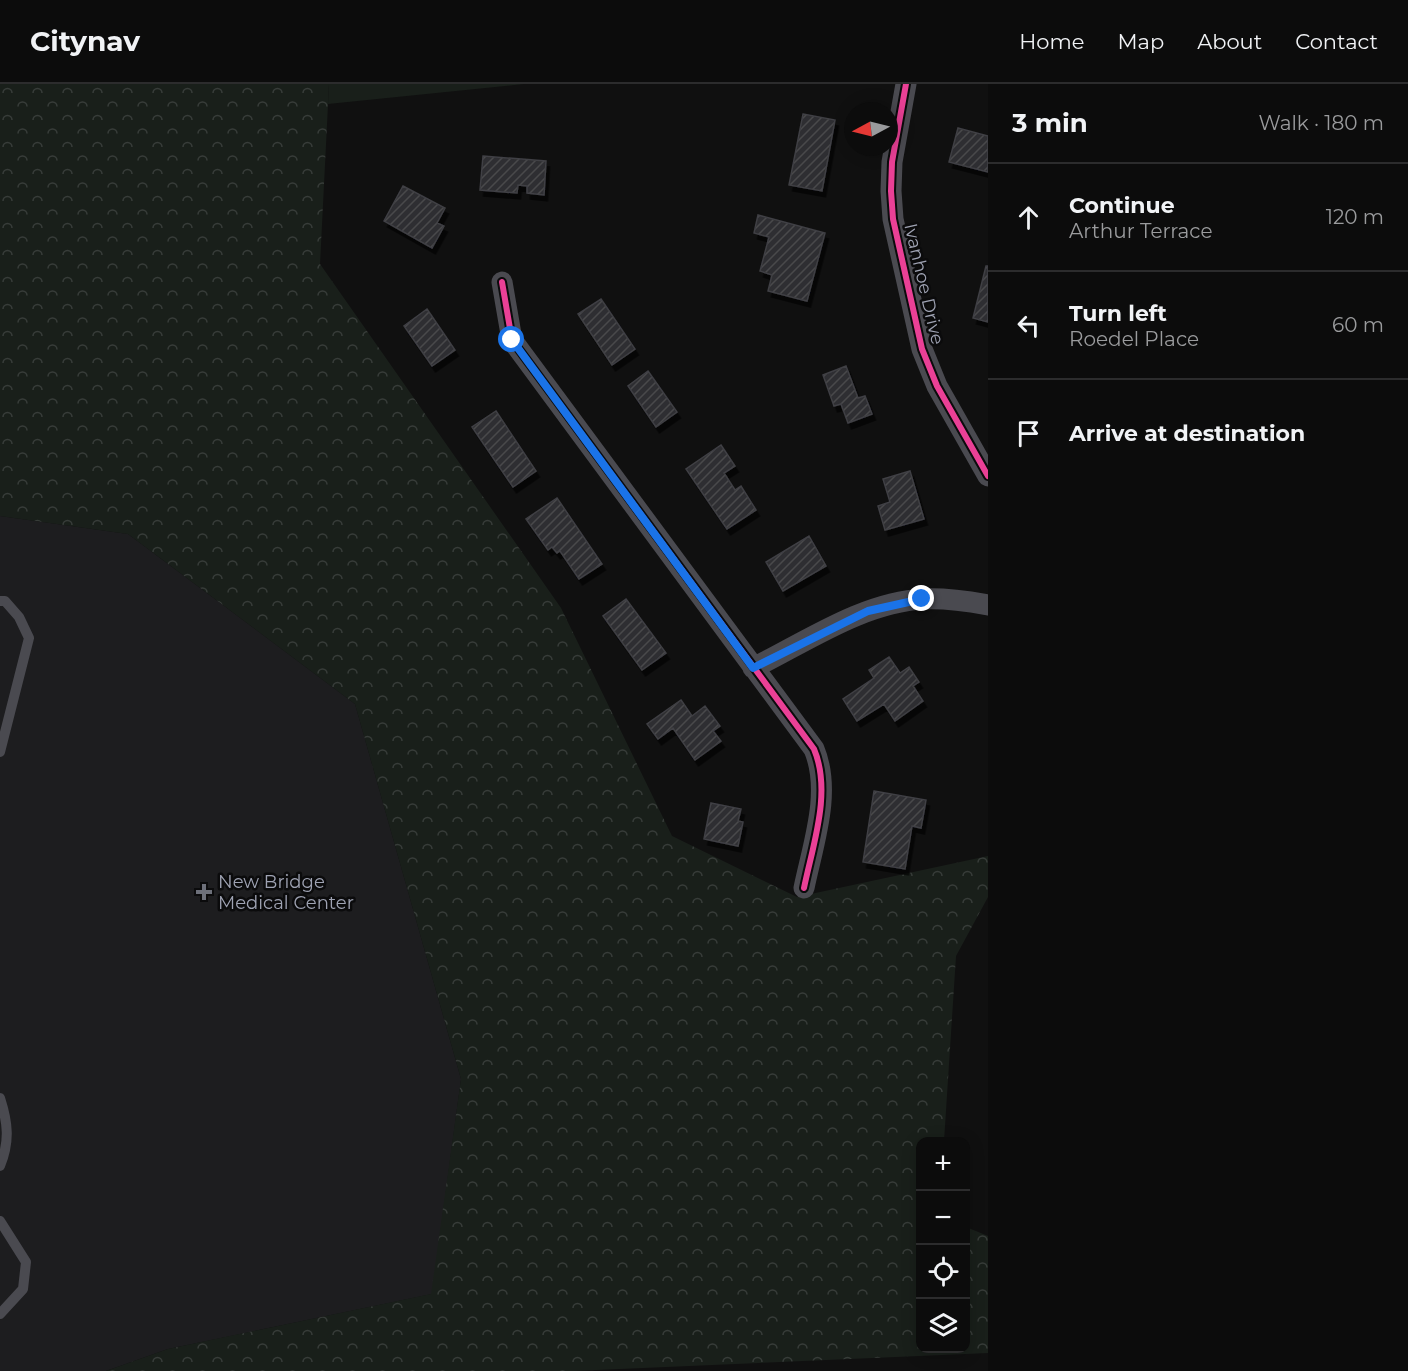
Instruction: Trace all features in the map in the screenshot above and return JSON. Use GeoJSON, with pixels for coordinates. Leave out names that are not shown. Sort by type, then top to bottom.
{"type":"FeatureCollection","features":[{"type":"Feature","properties":{"kind":"street","name":"Ivanhoe Drive"},"geometry":{"type":"LineString","coordinates":[[906,84],[892,162],[893,219],[922,349],[937,386],[988,476]]}},
{"type":"Feature","properties":{"kind":"street"},"geometry":{"type":"LineString","coordinates":[[502,282],[512,340],[817,755],[822,778],[822,801],[804,888]]}},
{"type":"Feature","properties":{"kind":"street"},"geometry":{"type":"LineString","coordinates":[[753,668],[868,611],[891,604],[922,599],[954,599],[988,605]]}},
{"type":"Feature","properties":{"kind":"lane"},"geometry":{"type":"LineString","coordinates":[[0,601],[5,601],[20,617],[29,638],[4,719],[0,752]]}},
{"type":"Feature","properties":{"kind":"lane"},"geometry":{"type":"LineString","coordinates":[[0,1098],[8,1124],[8,1141],[0,1166]]}},
{"type":"Feature","properties":{"kind":"lane"},"geometry":{"type":"LineString","coordinates":[[0,1221],[26,1262],[23,1288],[0,1314]]}},
{"type":"Feature","properties":{"kind":"shaded area","name":"New Bridge Medical Center"},"geometry":{"type":"Polygon","coordinates":[[[0,516],[128,534],[355,704],[461,1079],[432,1294],[168,1349],[106,1371],[0,1371],[0,516]]]}},
{"type":"Feature","properties":{"kind":"green space"},"geometry":{"type":"Polygon","coordinates":[[[0,84],[329,84],[320,264],[561,608],[672,836],[797,897],[988,856],[988,897],[956,956],[944,1137],[916,1137],[916,1353],[970,1353],[970,1229],[988,1236],[988,1353],[573,1371],[106,1371],[168,1349],[431,1294],[461,1079],[355,704],[128,534],[0,516],[0,84]]]}},
{"type":"Feature","properties":{"kind":"green space"},"geometry":{"type":"Polygon","coordinates":[[[329,84],[524,84],[328,104],[329,84]]]}},
{"type":"Feature","properties":{"kind":"building"},"geometry":{"type":"Polygon","coordinates":[[[803,114],[835,120],[822,191],[789,185],[803,114]]]}},
{"type":"Feature","properties":{"kind":"building"},"geometry":{"type":"Polygon","coordinates":[[[958,128],[988,136],[988,172],[949,162],[958,128]]]}},
{"type":"Feature","properties":{"kind":"building"},"geometry":{"type":"Polygon","coordinates":[[[483,156],[546,161],[544,195],[527,193],[527,186],[518,185],[517,193],[480,190],[483,156]]]}},
{"type":"Feature","properties":{"kind":"building"},"geometry":{"type":"Polygon","coordinates":[[[403,186],[445,208],[437,223],[444,226],[432,248],[384,221],[403,186]]]}},
{"type":"Feature","properties":{"kind":"building"},"geometry":{"type":"Polygon","coordinates":[[[758,215],[825,233],[807,301],[768,291],[772,275],[760,271],[769,237],[754,233],[758,215]]]}},
{"type":"Feature","properties":{"kind":"building"},"geometry":{"type":"Polygon","coordinates":[[[986,266],[988,266],[988,322],[973,318],[986,266]]]}},
{"type":"Feature","properties":{"kind":"building"},"geometry":{"type":"Polygon","coordinates":[[[601,299],[635,349],[612,365],[578,314],[601,299]]]}},
{"type":"Feature","properties":{"kind":"building"},"geometry":{"type":"Polygon","coordinates":[[[427,309],[455,350],[432,366],[404,326],[427,309]]]}},
{"type":"Feature","properties":{"kind":"building"},"geometry":{"type":"Polygon","coordinates":[[[846,366],[858,398],[865,396],[872,414],[848,423],[841,404],[834,406],[823,375],[846,366]]]}},
{"type":"Feature","properties":{"kind":"building"},"geometry":{"type":"Polygon","coordinates":[[[648,371],[677,412],[656,427],[628,386],[648,371]]]}},
{"type":"Feature","properties":{"kind":"building"},"geometry":{"type":"Polygon","coordinates":[[[496,411],[536,471],[513,487],[472,427],[496,411]]]}},
{"type":"Feature","properties":{"kind":"building"},"geometry":{"type":"Polygon","coordinates":[[[721,445],[735,466],[724,473],[735,490],[741,486],[756,510],[727,529],[686,469],[721,445]]]}},
{"type":"Feature","properties":{"kind":"building"},"geometry":{"type":"Polygon","coordinates":[[[910,471],[924,519],[885,530],[878,506],[890,502],[883,479],[910,471]]]}},
{"type":"Feature","properties":{"kind":"building"},"geometry":{"type":"Polygon","coordinates":[[[557,498],[602,564],[579,579],[560,551],[557,553],[552,547],[548,550],[526,519],[557,498]]]}},
{"type":"Feature","properties":{"kind":"building"},"geometry":{"type":"Polygon","coordinates":[[[809,536],[826,566],[783,591],[766,562],[809,536]]]}},
{"type":"Feature","properties":{"kind":"building"},"geometry":{"type":"Polygon","coordinates":[[[626,599],[666,653],[642,670],[603,616],[626,599]]]}},
{"type":"Feature","properties":{"kind":"building"},"geometry":{"type":"Polygon","coordinates":[[[889,657],[900,673],[909,667],[919,682],[913,686],[923,701],[895,721],[884,704],[857,721],[843,699],[874,678],[869,670],[889,657]]]}},
{"type":"Feature","properties":{"kind":"building"},"geometry":{"type":"Polygon","coordinates":[[[681,700],[692,716],[705,706],[720,726],[713,731],[721,741],[695,760],[673,728],[658,739],[647,724],[681,700]]]}},
{"type":"Feature","properties":{"kind":"building"},"geometry":{"type":"Polygon","coordinates":[[[874,791],[926,800],[921,828],[912,826],[905,869],[863,862],[874,791]]]}},
{"type":"Feature","properties":{"kind":"building"},"geometry":{"type":"Polygon","coordinates":[[[711,803],[741,809],[738,821],[743,822],[738,846],[704,839],[711,803]]]}},
{"type":"Feature","properties":{"kind":"cycle path"},"geometry":{"type":"LineString","coordinates":[[906,84],[892,162],[893,219],[922,349],[937,386],[988,476]]}},
{"type":"Feature","properties":{"kind":"cycle path"},"geometry":{"type":"LineString","coordinates":[[502,282],[512,340],[814,749],[819,766],[821,800],[816,836],[804,888]]}},
{"type":"Feature","properties":{"kind":"place","name":"New Bridge Medical Center"},"geometry":{"type":"Point","coordinates":[204,892]}},
{"type":"Feature","properties":{"kind":"route"},"geometry":{"type":"LineString","coordinates":[[512,340],[753,668],[868,611],[891,604],[922,599]]}}]}
